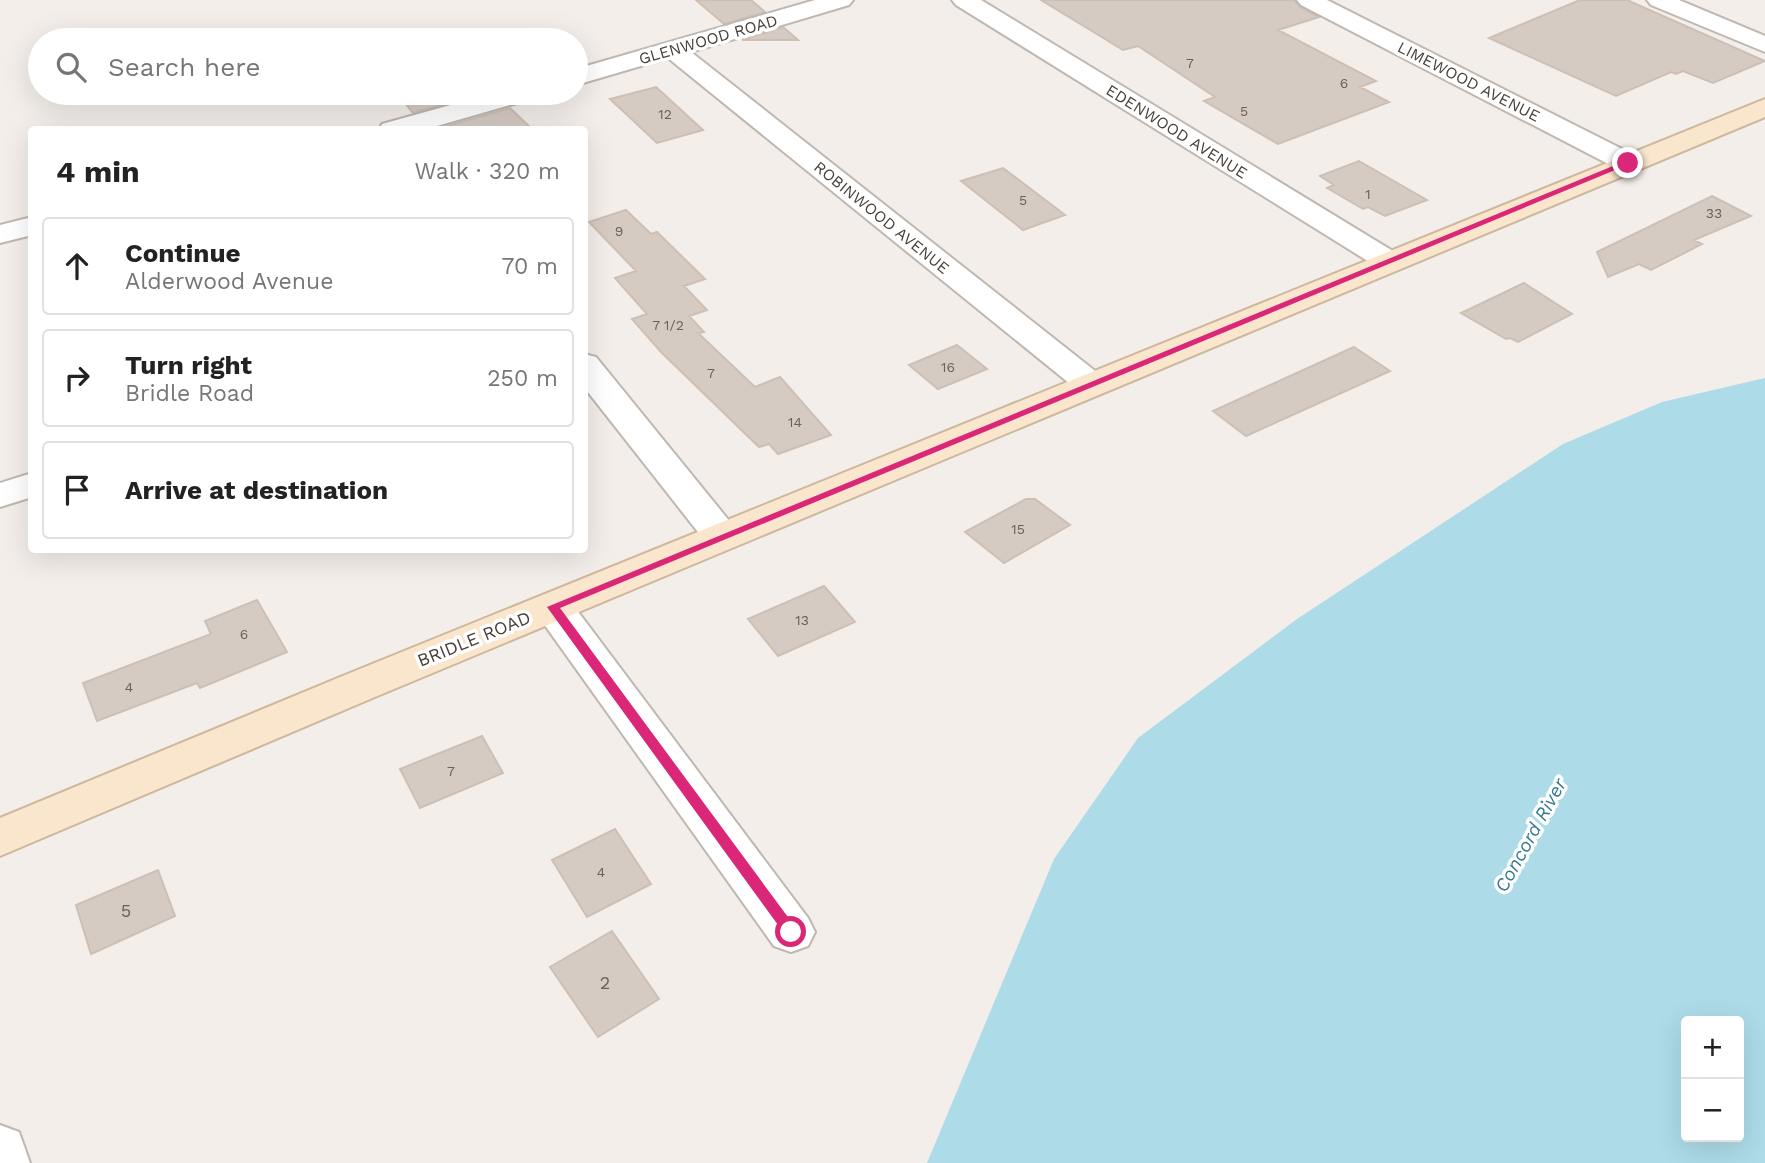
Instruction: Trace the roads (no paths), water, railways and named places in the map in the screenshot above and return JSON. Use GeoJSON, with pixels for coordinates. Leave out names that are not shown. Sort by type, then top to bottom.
{"type":"FeatureCollection","features":[{"type":"Feature","properties":{"kind":"street","name":"GLENWOOD ROAD"},"geometry":{"type":"LineString","coordinates":[[588,74],[841,0]]}},
{"type":"Feature","properties":{"kind":"street","name":"EDENWOOD AVENUE"},"geometry":{"type":"LineString","coordinates":[[964,0],[1390,262]]}},
{"type":"Feature","properties":{"kind":"street","name":"LIMEWOOD AVENUE"},"geometry":{"type":"LineString","coordinates":[[1309,0],[1628,163]]}},
{"type":"Feature","properties":{"kind":"street"},"geometry":{"type":"LineString","coordinates":[[1658,0],[1765,45]]}},
{"type":"Feature","properties":{"kind":"street","name":"ROBINWOOD AVENUE"},"geometry":{"type":"LineString","coordinates":[[672,49],[1091,385]]}},
{"type":"Feature","properties":{"kind":"street"},"geometry":{"type":"LineString","coordinates":[[407,126],[480,105]]}},
{"type":"Feature","properties":{"kind":"street","name":"BRIDLE ROAD"},"geometry":{"type":"LineString","coordinates":[[0,838],[1765,107]]}},
{"type":"Feature","properties":{"kind":"street"},"geometry":{"type":"LineString","coordinates":[[0,234],[28,227]]}},
{"type":"Feature","properties":{"kind":"street"},"geometry":{"type":"LineString","coordinates":[[588,369],[722,537]]}},
{"type":"Feature","properties":{"kind":"street"},"geometry":{"type":"LineString","coordinates":[[0,495],[28,486]]}},
{"type":"Feature","properties":{"kind":"street"},"geometry":{"type":"LineString","coordinates":[[553,607],[791,932]]}},
{"type":"Feature","properties":{"kind":"street"},"geometry":{"type":"LineString","coordinates":[[0,1150],[3,1163]]}},
{"type":"Feature","properties":{"kind":"water","name":"Concord River"},"geometry":{"type":"Polygon","coordinates":[[[1765,378],[1765,1163],[927,1163],[1054,859],[1138,738],[1297,619],[1563,444],[1662,402],[1765,378]]]}}]}
